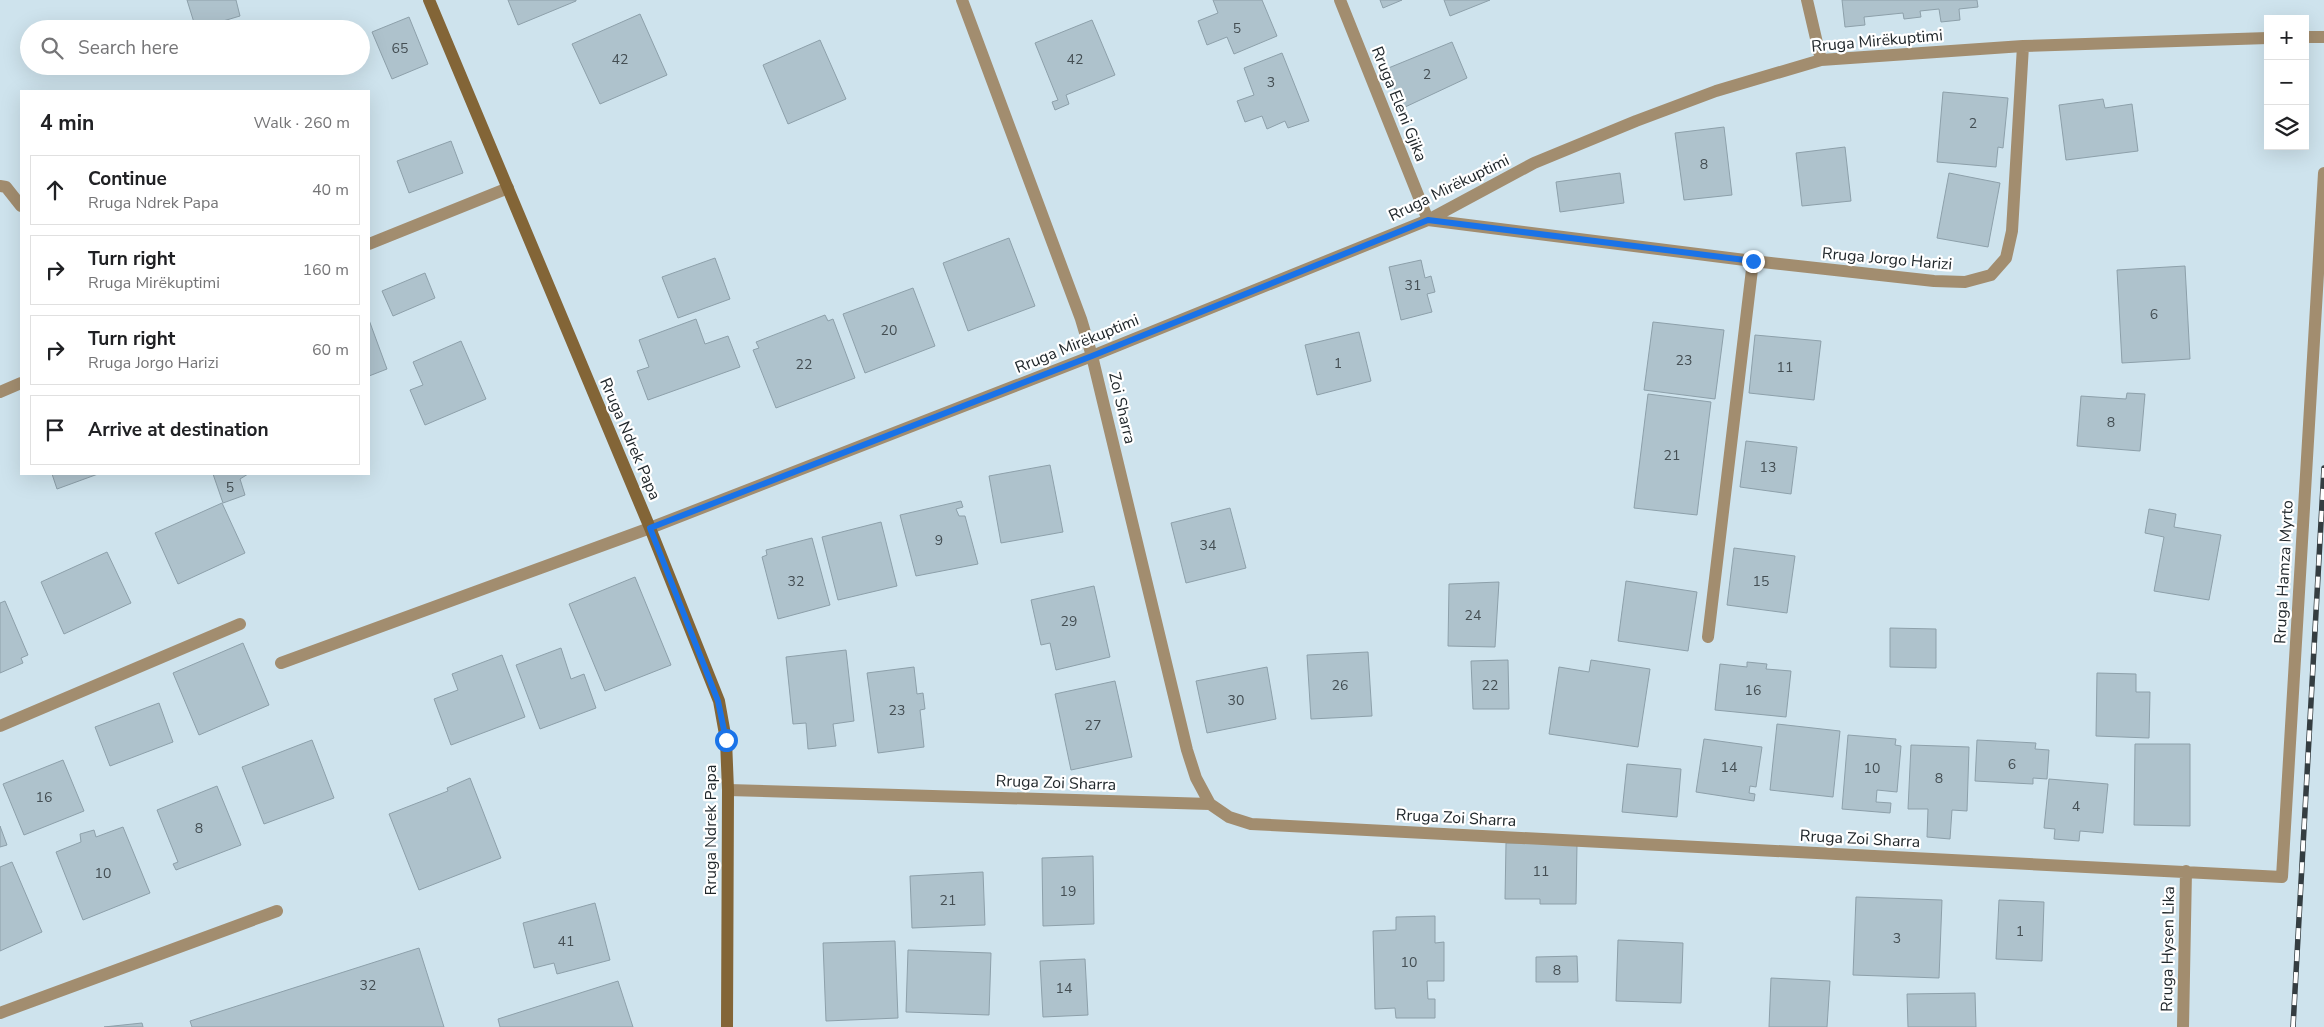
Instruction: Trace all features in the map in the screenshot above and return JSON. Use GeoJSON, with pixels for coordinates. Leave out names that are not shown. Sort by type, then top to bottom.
{"type":"FeatureCollection","features":[{"type":"Feature","properties":{"kind":"street","name":"Rruga Ndrek Papa"},"geometry":{"type":"LineString","coordinates":[[429,0],[650,528],[718,701],[726,740],[728,790],[727,1027]]}},
{"type":"Feature","properties":{"kind":"street","name":"Zoi Sharra"},"geometry":{"type":"LineString","coordinates":[[962,0],[1081,319],[1092,356],[1187,750],[1196,778],[1210,804]]}},
{"type":"Feature","properties":{"kind":"street","name":"Rruga Eleni Gjika"},"geometry":{"type":"LineString","coordinates":[[1340,0],[1428,220]]}},
{"type":"Feature","properties":{"kind":"street"},"geometry":{"type":"LineString","coordinates":[[1806,0],[1822,60]]}},
{"type":"Feature","properties":{"kind":"street"},"geometry":{"type":"LineString","coordinates":[[2309,37],[2324,37]]}},
{"type":"Feature","properties":{"kind":"street","name":"Rruga Mirëkuptimi"},"geometry":{"type":"LineString","coordinates":[[282,662],[650,528],[1092,356],[1428,220],[1534,164],[1627,124],[1716,91],[1822,60],[2023,46],[2264,38]]}},
{"type":"Feature","properties":{"kind":"street","name":"Rruga Jorgo Harizi"},"geometry":{"type":"LineString","coordinates":[[1428,220],[1753,261],[1934,281],[1965,282],[1991,275],[2006,258],[2012,231],[2023,46]]}},
{"type":"Feature","properties":{"kind":"street","name":"Rruga Hamza Myrto"},"geometry":{"type":"LineString","coordinates":[[2186,871],[2282,878],[2324,173]]}},
{"type":"Feature","properties":{"kind":"street"},"geometry":{"type":"LineString","coordinates":[[0,186],[6,187],[20,205]]}},
{"type":"Feature","properties":{"kind":"street"},"geometry":{"type":"LineString","coordinates":[[370,244],[508,188]]}},
{"type":"Feature","properties":{"kind":"street"},"geometry":{"type":"LineString","coordinates":[[1708,637],[1753,261]]}},
{"type":"Feature","properties":{"kind":"street"},"geometry":{"type":"LineString","coordinates":[[0,392],[20,383]]}},
{"type":"Feature","properties":{"kind":"street"},"geometry":{"type":"LineString","coordinates":[[0,726],[240,624]]}},
{"type":"Feature","properties":{"kind":"street","name":"Rruga Zoi Sharra"},"geometry":{"type":"LineString","coordinates":[[728,790],[1210,804],[1229,817],[1251,824],[2186,871]]}},
{"type":"Feature","properties":{"kind":"street","name":"Rruga Hysen Lika"},"geometry":{"type":"LineString","coordinates":[[2183,1027],[2186,871]]}},
{"type":"Feature","properties":{"kind":"street"},"geometry":{"type":"LineString","coordinates":[[0,1013],[277,911]]}},
{"type":"Feature","properties":{"kind":"building"},"geometry":{"type":"Polygon","coordinates":[[[187,0],[236,0],[240,16],[226,20],[193,20],[187,0]]]}},
{"type":"Feature","properties":{"kind":"building"},"geometry":{"type":"Polygon","coordinates":[[[508,0],[576,0],[576,1],[518,25],[508,0]]]}},
{"type":"Feature","properties":{"kind":"building"},"geometry":{"type":"Polygon","coordinates":[[[1213,0],[1262,0],[1277,36],[1234,54],[1227,37],[1207,45],[1198,21],[1218,13],[1213,0]]]}},
{"type":"Feature","properties":{"kind":"building"},"geometry":{"type":"Polygon","coordinates":[[[1380,0],[1402,0],[1383,8],[1380,0]]]}},
{"type":"Feature","properties":{"kind":"building"},"geometry":{"type":"Polygon","coordinates":[[[1444,0],[1490,0],[1450,16],[1444,0]]]}},
{"type":"Feature","properties":{"kind":"building"},"geometry":{"type":"Polygon","coordinates":[[[1842,0],[1977,0],[1978,7],[1959,9],[1960,20],[1941,22],[1939,9],[1920,11],[1921,17],[1904,19],[1903,13],[1864,17],[1865,25],[1845,27],[1842,0]]]}},
{"type":"Feature","properties":{"kind":"building"},"geometry":{"type":"Polygon","coordinates":[[[640,14],[667,75],[600,104],[572,44],[640,14]]]}},
{"type":"Feature","properties":{"kind":"building"},"geometry":{"type":"Polygon","coordinates":[[[409,17],[428,64],[392,79],[372,32],[409,17]]]}},
{"type":"Feature","properties":{"kind":"building"},"geometry":{"type":"Polygon","coordinates":[[[1092,20],[1115,75],[1066,95],[1069,104],[1055,110],[1052,102],[1058,100],[1035,43],[1092,20]]]}},
{"type":"Feature","properties":{"kind":"building"},"geometry":{"type":"Polygon","coordinates":[[[820,40],[846,99],[788,124],[763,65],[820,40]]]}},
{"type":"Feature","properties":{"kind":"building"},"geometry":{"type":"Polygon","coordinates":[[[1452,42],[1467,78],[1403,108],[1386,69],[1452,42]]]}},
{"type":"Feature","properties":{"kind":"building"},"geometry":{"type":"Polygon","coordinates":[[[1282,53],[1309,121],[1288,128],[1285,121],[1267,129],[1262,116],[1245,122],[1237,101],[1254,95],[1244,68],[1282,53]]]}},
{"type":"Feature","properties":{"kind":"building"},"geometry":{"type":"Polygon","coordinates":[[[1943,92],[2008,98],[2003,148],[1998,147],[1996,167],[1937,162],[1943,92]]]}},
{"type":"Feature","properties":{"kind":"building"},"geometry":{"type":"Polygon","coordinates":[[[2103,99],[2105,108],[2132,104],[2138,151],[2066,160],[2059,105],[2103,99]]]}},
{"type":"Feature","properties":{"kind":"building"},"geometry":{"type":"Polygon","coordinates":[[[1724,127],[1732,195],[1684,200],[1675,133],[1724,127]]]}},
{"type":"Feature","properties":{"kind":"building"},"geometry":{"type":"Polygon","coordinates":[[[451,141],[463,173],[409,193],[397,161],[451,141]]]}},
{"type":"Feature","properties":{"kind":"building"},"geometry":{"type":"Polygon","coordinates":[[[1845,147],[1851,201],[1802,206],[1796,153],[1845,147]]]}},
{"type":"Feature","properties":{"kind":"building"},"geometry":{"type":"Polygon","coordinates":[[[1620,173],[1624,203],[1560,212],[1556,182],[1620,173]]]}},
{"type":"Feature","properties":{"kind":"building"},"geometry":{"type":"Polygon","coordinates":[[[1949,173],[2000,183],[1988,247],[1937,238],[1949,173]]]}},
{"type":"Feature","properties":{"kind":"building"},"geometry":{"type":"Polygon","coordinates":[[[1009,238],[1035,306],[968,331],[943,263],[1009,238]]]}},
{"type":"Feature","properties":{"kind":"building"},"geometry":{"type":"Polygon","coordinates":[[[715,258],[730,299],[678,318],[662,277],[715,258]]]}},
{"type":"Feature","properties":{"kind":"building"},"geometry":{"type":"Polygon","coordinates":[[[1421,260],[1425,278],[1431,276],[1435,292],[1427,294],[1432,312],[1401,320],[1389,267],[1421,260]]]}},
{"type":"Feature","properties":{"kind":"building"},"geometry":{"type":"Polygon","coordinates":[[[2185,266],[2190,359],[2122,363],[2117,270],[2185,266]]]}},
{"type":"Feature","properties":{"kind":"building"},"geometry":{"type":"Polygon","coordinates":[[[425,273],[435,298],[393,316],[382,291],[425,273]]]}},
{"type":"Feature","properties":{"kind":"building"},"geometry":{"type":"Polygon","coordinates":[[[913,288],[935,346],[865,373],[843,314],[913,288]]]}},
{"type":"Feature","properties":{"kind":"building"},"geometry":{"type":"Polygon","coordinates":[[[825,315],[828,321],[833,319],[855,378],[776,408],[753,350],[759,348],[756,342],[825,315]]]}},
{"type":"Feature","properties":{"kind":"building"},"geometry":{"type":"Polygon","coordinates":[[[696,319],[705,344],[728,336],[740,367],[648,400],[637,371],[649,367],[639,340],[696,319]]]}},
{"type":"Feature","properties":{"kind":"building"},"geometry":{"type":"Polygon","coordinates":[[[1653,322],[1724,330],[1715,399],[1644,390],[1653,322]]]}},
{"type":"Feature","properties":{"kind":"building"},"geometry":{"type":"Polygon","coordinates":[[[370,323],[387,369],[370,376],[370,323]]]}},
{"type":"Feature","properties":{"kind":"building"},"geometry":{"type":"Polygon","coordinates":[[[1359,332],[1371,381],[1317,395],[1305,345],[1359,332]]]}},
{"type":"Feature","properties":{"kind":"building"},"geometry":{"type":"Polygon","coordinates":[[[1755,335],[1821,341],[1814,400],[1749,393],[1755,335]]]}},
{"type":"Feature","properties":{"kind":"building"},"geometry":{"type":"Polygon","coordinates":[[[461,341],[486,399],[425,425],[410,390],[423,385],[413,362],[461,341]]]}},
{"type":"Feature","properties":{"kind":"building"},"geometry":{"type":"Polygon","coordinates":[[[2127,393],[2145,394],[2140,451],[2077,446],[2081,396],[2126,399],[2127,393]]]}},
{"type":"Feature","properties":{"kind":"building"},"geometry":{"type":"Polygon","coordinates":[[[1648,394],[1711,402],[1697,515],[1634,508],[1648,394]]]}},
{"type":"Feature","properties":{"kind":"building"},"geometry":{"type":"Polygon","coordinates":[[[1746,441],[1797,447],[1791,494],[1740,487],[1746,441]]]}},
{"type":"Feature","properties":{"kind":"building"},"geometry":{"type":"Polygon","coordinates":[[[1050,465],[1063,532],[1001,543],[989,476],[1050,465]]]}},
{"type":"Feature","properties":{"kind":"building"},"geometry":{"type":"Polygon","coordinates":[[[52,475],[95,475],[57,489],[52,475]]]}},
{"type":"Feature","properties":{"kind":"building"},"geometry":{"type":"Polygon","coordinates":[[[213,475],[246,475],[240,479],[245,495],[223,503],[213,475]]]}},
{"type":"Feature","properties":{"kind":"building"},"geometry":{"type":"Polygon","coordinates":[[[961,501],[963,507],[956,509],[959,516],[965,516],[978,564],[916,576],[900,515],[961,501]]]}},
{"type":"Feature","properties":{"kind":"building"},"geometry":{"type":"Polygon","coordinates":[[[222,503],[245,553],[178,584],[155,533],[222,503]]]}},
{"type":"Feature","properties":{"kind":"building"},"geometry":{"type":"Polygon","coordinates":[[[1230,508],[1246,568],[1186,583],[1171,523],[1230,508]]]}},
{"type":"Feature","properties":{"kind":"building"},"geometry":{"type":"Polygon","coordinates":[[[2149,509],[2176,514],[2174,527],[2221,535],[2209,600],[2154,591],[2164,537],[2145,533],[2149,509]]]}},
{"type":"Feature","properties":{"kind":"building"},"geometry":{"type":"Polygon","coordinates":[[[881,522],[897,586],[838,600],[822,537],[881,522]]]}},
{"type":"Feature","properties":{"kind":"building"},"geometry":{"type":"Polygon","coordinates":[[[812,538],[830,605],[778,619],[762,557],[767,555],[766,550],[812,538]]]}},
{"type":"Feature","properties":{"kind":"building"},"geometry":{"type":"Polygon","coordinates":[[[1734,548],[1795,556],[1787,613],[1727,605],[1734,548]]]}},
{"type":"Feature","properties":{"kind":"building"},"geometry":{"type":"Polygon","coordinates":[[[107,552],[131,603],[64,634],[41,582],[107,552]]]}},
{"type":"Feature","properties":{"kind":"building"},"geometry":{"type":"Polygon","coordinates":[[[635,577],[671,665],[605,691],[569,604],[635,577]]]}},
{"type":"Feature","properties":{"kind":"building"},"geometry":{"type":"Polygon","coordinates":[[[1626,581],[1697,592],[1688,651],[1618,641],[1626,581]]]}},
{"type":"Feature","properties":{"kind":"building"},"geometry":{"type":"Polygon","coordinates":[[[1499,582],[1495,647],[1448,646],[1449,584],[1499,582]]]}},
{"type":"Feature","properties":{"kind":"building"},"geometry":{"type":"Polygon","coordinates":[[[1094,586],[1110,657],[1056,670],[1050,643],[1041,645],[1031,600],[1094,586]]]}},
{"type":"Feature","properties":{"kind":"building"},"geometry":{"type":"Polygon","coordinates":[[[5,601],[28,655],[21,658],[23,663],[0,673],[0,603],[5,601]]]}},
{"type":"Feature","properties":{"kind":"building"},"geometry":{"type":"Polygon","coordinates":[[[1890,628],[1936,629],[1936,668],[1890,667],[1890,628]]]}},
{"type":"Feature","properties":{"kind":"building"},"geometry":{"type":"Polygon","coordinates":[[[243,643],[269,705],[199,735],[173,673],[243,643]]]}},
{"type":"Feature","properties":{"kind":"building"},"geometry":{"type":"Polygon","coordinates":[[[561,648],[571,679],[584,674],[596,708],[540,729],[516,665],[561,648]]]}},
{"type":"Feature","properties":{"kind":"building"},"geometry":{"type":"Polygon","coordinates":[[[846,650],[854,721],[833,724],[836,746],[808,749],[806,723],[793,724],[786,657],[846,650]]]}},
{"type":"Feature","properties":{"kind":"building"},"geometry":{"type":"Polygon","coordinates":[[[1368,652],[1372,716],[1311,719],[1307,655],[1368,652]]]}},
{"type":"Feature","properties":{"kind":"building"},"geometry":{"type":"Polygon","coordinates":[[[502,655],[525,717],[451,745],[434,699],[458,690],[452,674],[502,655]]]}},
{"type":"Feature","properties":{"kind":"building"},"geometry":{"type":"Polygon","coordinates":[[[1508,660],[1509,709],[1473,709],[1471,661],[1508,660]]]}},
{"type":"Feature","properties":{"kind":"building"},"geometry":{"type":"Polygon","coordinates":[[[1591,660],[1650,669],[1638,747],[1549,734],[1559,667],[1589,672],[1591,660]]]}},
{"type":"Feature","properties":{"kind":"building"},"geometry":{"type":"Polygon","coordinates":[[[1747,662],[1767,664],[1766,669],[1791,671],[1786,717],[1715,710],[1720,664],[1747,667],[1747,662]]]}},
{"type":"Feature","properties":{"kind":"building"},"geometry":{"type":"Polygon","coordinates":[[[914,667],[917,694],[923,693],[925,709],[920,710],[924,747],[878,753],[867,673],[914,667]]]}},
{"type":"Feature","properties":{"kind":"building"},"geometry":{"type":"Polygon","coordinates":[[[1267,667],[1276,719],[1207,733],[1196,681],[1267,667]]]}},
{"type":"Feature","properties":{"kind":"building"},"geometry":{"type":"Polygon","coordinates":[[[2097,673],[2136,674],[2136,692],[2150,692],[2149,738],[2096,736],[2097,673]]]}},
{"type":"Feature","properties":{"kind":"building"},"geometry":{"type":"Polygon","coordinates":[[[1115,681],[1132,757],[1071,770],[1055,694],[1115,681]]]}},
{"type":"Feature","properties":{"kind":"building"},"geometry":{"type":"Polygon","coordinates":[[[159,703],[173,742],[110,766],[95,727],[159,703]]]}},
{"type":"Feature","properties":{"kind":"building"},"geometry":{"type":"Polygon","coordinates":[[[1777,724],[1840,731],[1833,797],[1770,790],[1777,724]]]}},
{"type":"Feature","properties":{"kind":"building"},"geometry":{"type":"Polygon","coordinates":[[[1848,735],[1896,739],[1895,745],[1901,746],[1897,792],[1877,790],[1876,802],[1891,803],[1890,813],[1842,809],[1848,735]]]}},
{"type":"Feature","properties":{"kind":"building"},"geometry":{"type":"Polygon","coordinates":[[[1704,739],[1762,747],[1756,787],[1750,786],[1749,793],[1755,794],[1754,801],[1696,792],[1704,739]]]}},
{"type":"Feature","properties":{"kind":"building"},"geometry":{"type":"Polygon","coordinates":[[[312,740],[334,798],[264,824],[242,767],[312,740]]]}},
{"type":"Feature","properties":{"kind":"building"},"geometry":{"type":"Polygon","coordinates":[[[1977,740],[2036,743],[2035,749],[2049,750],[2047,779],[2033,778],[2033,784],[1975,781],[1977,740]]]}},
{"type":"Feature","properties":{"kind":"building"},"geometry":{"type":"Polygon","coordinates":[[[2135,744],[2190,744],[2190,826],[2134,825],[2135,744]]]}},
{"type":"Feature","properties":{"kind":"building"},"geometry":{"type":"Polygon","coordinates":[[[1911,745],[1969,747],[1967,811],[1952,810],[1950,839],[1927,837],[1928,809],[1908,809],[1911,745]]]}},
{"type":"Feature","properties":{"kind":"building"},"geometry":{"type":"Polygon","coordinates":[[[63,760],[84,811],[24,835],[3,784],[63,760]]]}},
{"type":"Feature","properties":{"kind":"building"},"geometry":{"type":"Polygon","coordinates":[[[1627,764],[1681,769],[1677,817],[1622,812],[1627,764]]]}},
{"type":"Feature","properties":{"kind":"building"},"geometry":{"type":"Polygon","coordinates":[[[470,778],[501,858],[419,890],[389,814],[448,791],[447,788],[470,778]]]}},
{"type":"Feature","properties":{"kind":"building"},"geometry":{"type":"Polygon","coordinates":[[[2049,779],[2108,784],[2103,833],[2080,831],[2079,841],[2054,839],[2055,829],[2044,828],[2049,779]]]}},
{"type":"Feature","properties":{"kind":"building"},"geometry":{"type":"Polygon","coordinates":[[[217,786],[241,845],[176,870],[173,864],[178,862],[157,810],[217,786]]]}},
{"type":"Feature","properties":{"kind":"building"},"geometry":{"type":"Polygon","coordinates":[[[0,826],[7,845],[0,847],[0,826]]]}},
{"type":"Feature","properties":{"kind":"building"},"geometry":{"type":"Polygon","coordinates":[[[123,827],[150,893],[83,920],[56,852],[81,842],[80,834],[94,830],[96,837],[123,827]]]}},
{"type":"Feature","properties":{"kind":"building"},"geometry":{"type":"Polygon","coordinates":[[[1506,843],[1577,844],[1576,904],[1540,904],[1540,899],[1505,899],[1506,843]]]}},
{"type":"Feature","properties":{"kind":"building"},"geometry":{"type":"Polygon","coordinates":[[[1093,856],[1094,924],[1043,926],[1042,858],[1093,856]]]}},
{"type":"Feature","properties":{"kind":"building"},"geometry":{"type":"Polygon","coordinates":[[[12,862],[42,932],[0,951],[0,867],[12,862]]]}},
{"type":"Feature","properties":{"kind":"building"},"geometry":{"type":"Polygon","coordinates":[[[983,872],[985,925],[912,928],[910,876],[983,872]]]}},
{"type":"Feature","properties":{"kind":"building"},"geometry":{"type":"Polygon","coordinates":[[[1856,897],[1942,900],[1939,978],[1853,975],[1856,897]]]}},
{"type":"Feature","properties":{"kind":"building"},"geometry":{"type":"Polygon","coordinates":[[[1999,900],[2044,902],[2042,961],[1996,959],[1999,900]]]}},
{"type":"Feature","properties":{"kind":"building"},"geometry":{"type":"Polygon","coordinates":[[[595,903],[610,960],[557,974],[554,963],[534,968],[523,923],[595,903]]]}},
{"type":"Feature","properties":{"kind":"building"},"geometry":{"type":"Polygon","coordinates":[[[1435,916],[1435,943],[1444,942],[1444,981],[1427,981],[1428,999],[1435,999],[1435,1018],[1396,1018],[1395,1008],[1375,1009],[1373,931],[1396,930],[1396,917],[1435,916]]]}},
{"type":"Feature","properties":{"kind":"building"},"geometry":{"type":"Polygon","coordinates":[[[1618,940],[1683,943],[1681,1003],[1616,1001],[1618,940]]]}},
{"type":"Feature","properties":{"kind":"building"},"geometry":{"type":"Polygon","coordinates":[[[895,941],[898,1018],[826,1021],[823,943],[895,941]]]}},
{"type":"Feature","properties":{"kind":"building"},"geometry":{"type":"Polygon","coordinates":[[[419,948],[444,1027],[192,1027],[190,1021],[419,948]]]}},
{"type":"Feature","properties":{"kind":"building"},"geometry":{"type":"Polygon","coordinates":[[[908,950],[991,953],[989,1015],[906,1012],[908,950]]]}},
{"type":"Feature","properties":{"kind":"building"},"geometry":{"type":"Polygon","coordinates":[[[1577,956],[1578,982],[1536,982],[1536,957],[1577,956]]]}},
{"type":"Feature","properties":{"kind":"building"},"geometry":{"type":"Polygon","coordinates":[[[1085,959],[1088,1015],[1043,1017],[1040,961],[1085,959]]]}},
{"type":"Feature","properties":{"kind":"building"},"geometry":{"type":"Polygon","coordinates":[[[1771,978],[1830,981],[1827,1027],[1769,1027],[1771,978]]]}},
{"type":"Feature","properties":{"kind":"building"},"geometry":{"type":"Polygon","coordinates":[[[618,981],[633,1027],[500,1027],[498,1019],[618,981]]]}},
{"type":"Feature","properties":{"kind":"building"},"geometry":{"type":"Polygon","coordinates":[[[1975,993],[1976,1027],[1908,1027],[1907,994],[1975,993]]]}},
{"type":"Feature","properties":{"kind":"building"},"geometry":{"type":"Polygon","coordinates":[[[142,1023],[143,1027],[104,1027],[142,1023]]]}},
{"type":"Feature","properties":{"kind":"railway"},"geometry":{"type":"LineString","coordinates":[[2293,1027],[2324,468]]}},
{"type":"Feature","properties":{"kind":"route"},"geometry":{"type":"LineString","coordinates":[[726,740],[718,701],[705,663],[650,528],[1092,356],[1428,220],[1753,261]]}}]}
